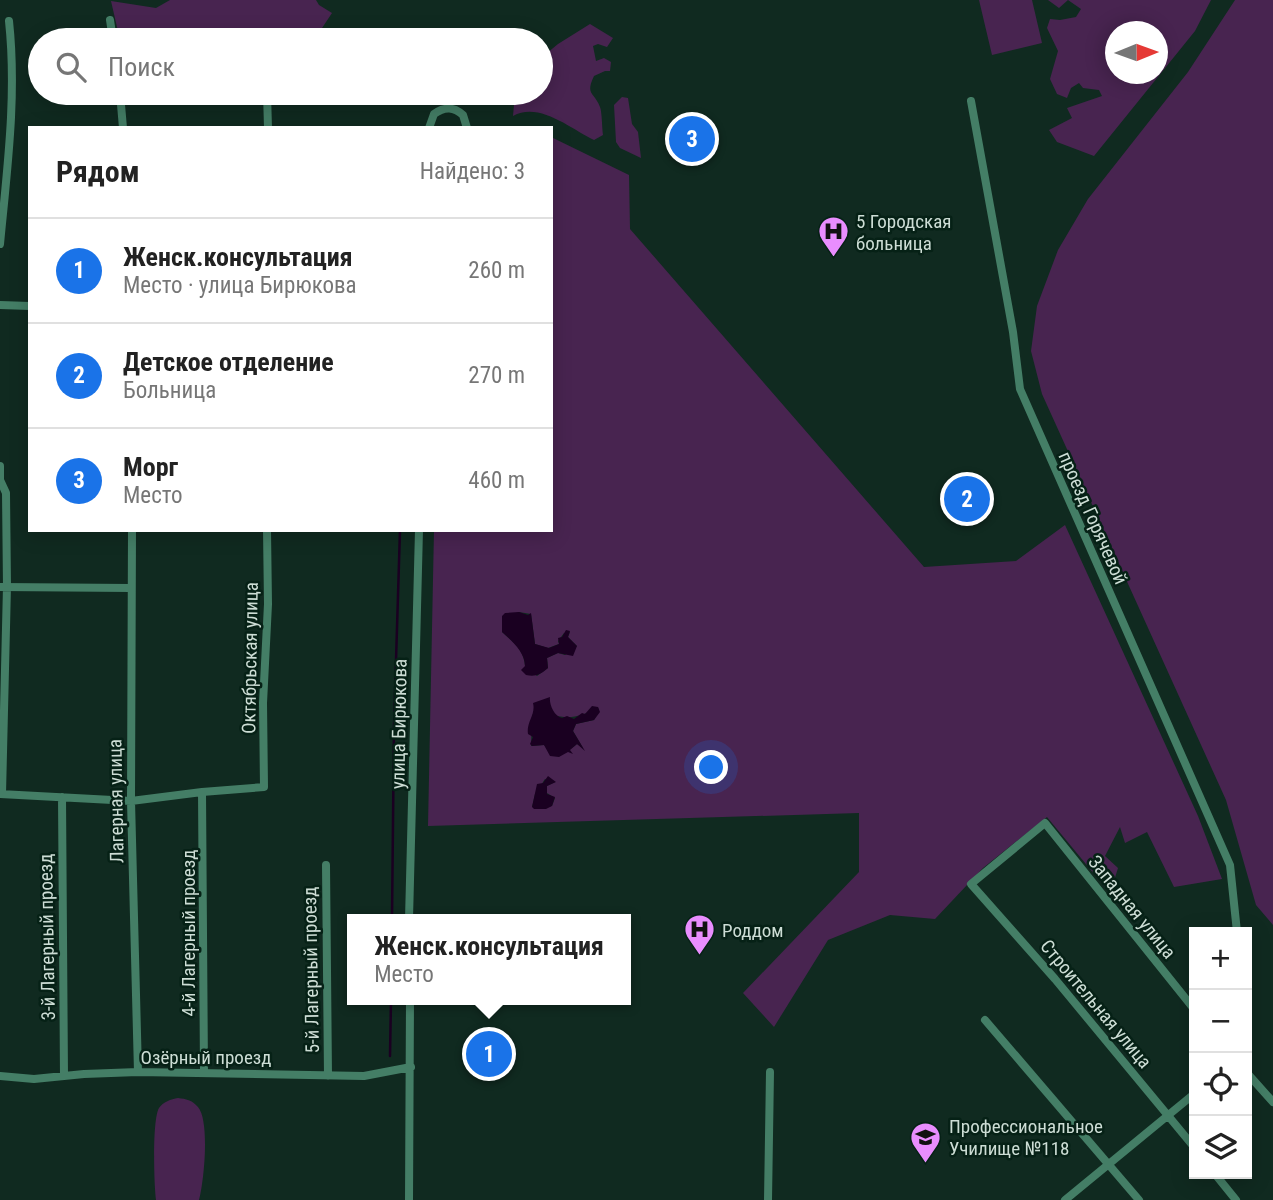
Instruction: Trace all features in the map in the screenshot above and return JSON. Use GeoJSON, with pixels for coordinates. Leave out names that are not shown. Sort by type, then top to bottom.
{"type":"FeatureCollection","features":[{"type":"Feature","properties":{"kind":"street"},"geometry":{"type":"LineString","coordinates":[[110,20],[111,28]]}},
{"type":"Feature","properties":{"kind":"street"},"geometry":{"type":"LineString","coordinates":[[0,244],[12,108],[13,62],[9,21]]}},
{"type":"Feature","properties":{"kind":"street","name":"проезд Горячевой"},"geometry":{"type":"LineString","coordinates":[[971,101],[1013,332],[1020,389],[1230,865],[1236,927]]}},
{"type":"Feature","properties":{"kind":"street"},"geometry":{"type":"LineString","coordinates":[[121,105],[122,126]]}},
{"type":"Feature","properties":{"kind":"street"},"geometry":{"type":"LineString","coordinates":[[267,105],[268,126]]}},
{"type":"Feature","properties":{"kind":"street"},"geometry":{"type":"LineString","coordinates":[[430,126],[435,114],[444,108],[452,108],[463,116],[466,126]]}},
{"type":"Feature","properties":{"kind":"street"},"geometry":{"type":"LineString","coordinates":[[0,305],[28,306]]}},
{"type":"Feature","properties":{"kind":"street"},"geometry":{"type":"LineString","coordinates":[[0,466],[0,480],[6,494],[1,794],[131,801],[202,792]]}},
{"type":"Feature","properties":{"kind":"street","name":"Лагерная улица"},"geometry":{"type":"LineString","coordinates":[[132,532],[131,801],[138,1072]]}},
{"type":"Feature","properties":{"kind":"street","name":"Октябрьская улица"},"geometry":{"type":"LineString","coordinates":[[202,792],[264,787],[267,532]]}},
{"type":"Feature","properties":{"kind":"street","name":"улица Бирюкова"},"geometry":{"type":"LineString","coordinates":[[410,914],[419,532]]}},
{"type":"Feature","properties":{"kind":"street"},"geometry":{"type":"LineString","coordinates":[[3,587],[131,588]]}},
{"type":"Feature","properties":{"kind":"street","name":"4-й Лагерный проезд"},"geometry":{"type":"LineString","coordinates":[[202,792],[204,1073]]}},
{"type":"Feature","properties":{"kind":"street","name":"3-й Лагерный проезд"},"geometry":{"type":"LineString","coordinates":[[62,797],[64,1076]]}},
{"type":"Feature","properties":{"kind":"street","name":"Строительная улица"},"geometry":{"type":"LineString","coordinates":[[1045,824],[971,884],[1055,979],[1189,1140]]}},
{"type":"Feature","properties":{"kind":"street","name":"Западная улица"},"geometry":{"type":"LineString","coordinates":[[1045,824],[1189,1003]]}},
{"type":"Feature","properties":{"kind":"street","name":"5-й Лагерный проезд"},"geometry":{"type":"LineString","coordinates":[[326,865],[328,1076]]}},
{"type":"Feature","properties":{"kind":"street"},"geometry":{"type":"LineString","coordinates":[[410,1005],[410,1200]]}},
{"type":"Feature","properties":{"kind":"street"},"geometry":{"type":"LineString","coordinates":[[985,1020],[1139,1200]]}},
{"type":"Feature","properties":{"kind":"street","name":"Озёрный проезд"},"geometry":{"type":"LineString","coordinates":[[0,1076],[34,1079],[138,1072],[365,1076],[411,1068]]}},
{"type":"Feature","properties":{"kind":"street"},"geometry":{"type":"LineString","coordinates":[[768,1200],[769,1072]]}},
{"type":"Feature","properties":{"kind":"street"},"geometry":{"type":"LineString","coordinates":[[1252,1079],[1273,1102]]}},
{"type":"Feature","properties":{"kind":"street"},"geometry":{"type":"LineString","coordinates":[[1065,1200],[1189,1098]]}},
{"type":"Feature","properties":{"kind":"street"},"geometry":{"type":"LineString","coordinates":[[1219,1179],[1236,1200]]}},
{"type":"Feature","properties":{"kind":"shaded area"},"geometry":{"type":"Polygon","coordinates":[[[170,0],[316,0],[332,13],[322,28],[117,28],[111,1],[156,8],[170,0]]]}},
{"type":"Feature","properties":{"kind":"shaded area"},"geometry":{"type":"Polygon","coordinates":[[[979,0],[1032,0],[1042,43],[992,55],[979,0]]]}},
{"type":"Feature","properties":{"kind":"shaded area"},"geometry":{"type":"Polygon","coordinates":[[[1048,0],[1068,0],[1059,8],[1048,0]]]}},
{"type":"Feature","properties":{"kind":"shaded area"},"geometry":{"type":"Polygon","coordinates":[[[1068,0],[1211,0],[1195,31],[1168,64],[1168,21],[1105,21],[1105,84],[1152,84],[1094,156],[1057,142],[1049,130],[1072,118],[1067,108],[1102,96],[1099,90],[1083,88],[1079,83],[1071,88],[1067,98],[1057,94],[1050,79],[1058,51],[1047,28],[1050,19],[1076,17],[1081,9],[1068,0]]]}},
{"type":"Feature","properties":{"kind":"shaded area"},"geometry":{"type":"Polygon","coordinates":[[[1235,0],[1273,0],[1273,925],[1256,905],[1226,800],[1042,394],[1031,351],[1037,306],[1058,250],[1088,199],[1188,72],[1235,0]]]}},
{"type":"Feature","properties":{"kind":"shaded area"},"geometry":{"type":"Polygon","coordinates":[[[590,24],[613,38],[607,47],[598,44],[593,46],[596,61],[604,58],[611,62],[610,71],[594,76],[590,87],[601,109],[603,135],[594,140],[544,114],[523,112],[513,116],[514,105],[553,105],[553,48],[590,24]]]}},
{"type":"Feature","properties":{"kind":"shaded area"},"geometry":{"type":"Polygon","coordinates":[[[622,97],[628,98],[632,124],[638,132],[641,158],[620,148],[616,142],[614,105],[622,97]]]}},
{"type":"Feature","properties":{"kind":"shaded area"},"geometry":{"type":"Polygon","coordinates":[[[553,138],[629,175],[630,229],[924,567],[1016,561],[1065,525],[1198,816],[1222,879],[1174,887],[1147,832],[1125,843],[1120,827],[1105,856],[1118,868],[1113,884],[1126,905],[1124,910],[1047,817],[983,868],[935,919],[890,915],[828,940],[774,1027],[743,993],[859,872],[859,813],[428,826],[434,532],[553,532],[553,138]],[[519,612],[504,618],[502,632],[520,651],[525,666],[537,676],[548,668],[547,658],[558,653],[565,655],[577,646],[568,637],[570,632],[564,633],[558,641],[559,644],[548,648],[535,644],[531,614],[519,612]],[[598,707],[574,717],[535,710],[532,716],[531,746],[544,745],[550,752],[558,753],[577,744],[583,748],[573,731],[576,724],[594,720],[599,711],[598,707]],[[545,779],[535,794],[532,807],[552,806],[555,798],[547,793],[547,786],[555,782],[545,779]]]}},
{"type":"Feature","properties":{"kind":"shaded area"},"geometry":{"type":"Polygon","coordinates":[[[519,612],[528,615],[531,613],[535,644],[549,648],[559,644],[558,638],[562,637],[566,630],[570,631],[568,637],[577,646],[573,656],[558,653],[547,658],[548,668],[535,676],[526,675],[521,670],[525,666],[520,651],[502,632],[502,616],[505,613],[519,612]]]}},
{"type":"Feature","properties":{"kind":"shaded area"},"geometry":{"type":"Polygon","coordinates":[[[550,697],[553,709],[562,718],[567,716],[574,719],[582,713],[585,714],[592,706],[598,707],[600,712],[594,720],[576,724],[573,731],[585,751],[577,744],[570,750],[573,754],[568,752],[559,757],[550,756],[544,745],[530,744],[533,737],[528,734],[528,726],[533,703],[550,697]]]}},
{"type":"Feature","properties":{"kind":"shaded area"},"geometry":{"type":"Polygon","coordinates":[[[548,776],[556,782],[547,786],[547,794],[555,797],[552,806],[534,809],[532,807],[537,784],[543,783],[548,776]]]}},
{"type":"Feature","properties":{"kind":"shaded area"},"geometry":{"type":"Polygon","coordinates":[[[178,1098],[193,1103],[202,1114],[205,1152],[201,1191],[199,1200],[156,1200],[154,1153],[157,1115],[163,1104],[178,1098]]]}},
{"type":"Feature","properties":{"kind":"waterway"},"geometry":{"type":"LineString","coordinates":[[392,914],[400,532]]}},
{"type":"Feature","properties":{"kind":"waterway"},"geometry":{"type":"LineString","coordinates":[[390,1056],[391,1005]]}},
{"type":"Feature","properties":{"kind":"place","name":"Морг"},"geometry":{"type":"Point","coordinates":[692,139]}},
{"type":"Feature","properties":{"kind":"place","name":"5 Городская больница"},"geometry":{"type":"Point","coordinates":[833,259]}},
{"type":"Feature","properties":{"kind":"place","name":"Детское отделение"},"geometry":{"type":"Point","coordinates":[967,499]}},
{"type":"Feature","properties":{"kind":"place","name":"Роддом"},"geometry":{"type":"Point","coordinates":[699,957]}},
{"type":"Feature","properties":{"kind":"place","name":"Женск.консультация"},"geometry":{"type":"Point","coordinates":[489,1054]}},
{"type":"Feature","properties":{"kind":"place","name":"Профессиональное Училище №118"},"geometry":{"type":"Point","coordinates":[926,1164]}}]}
